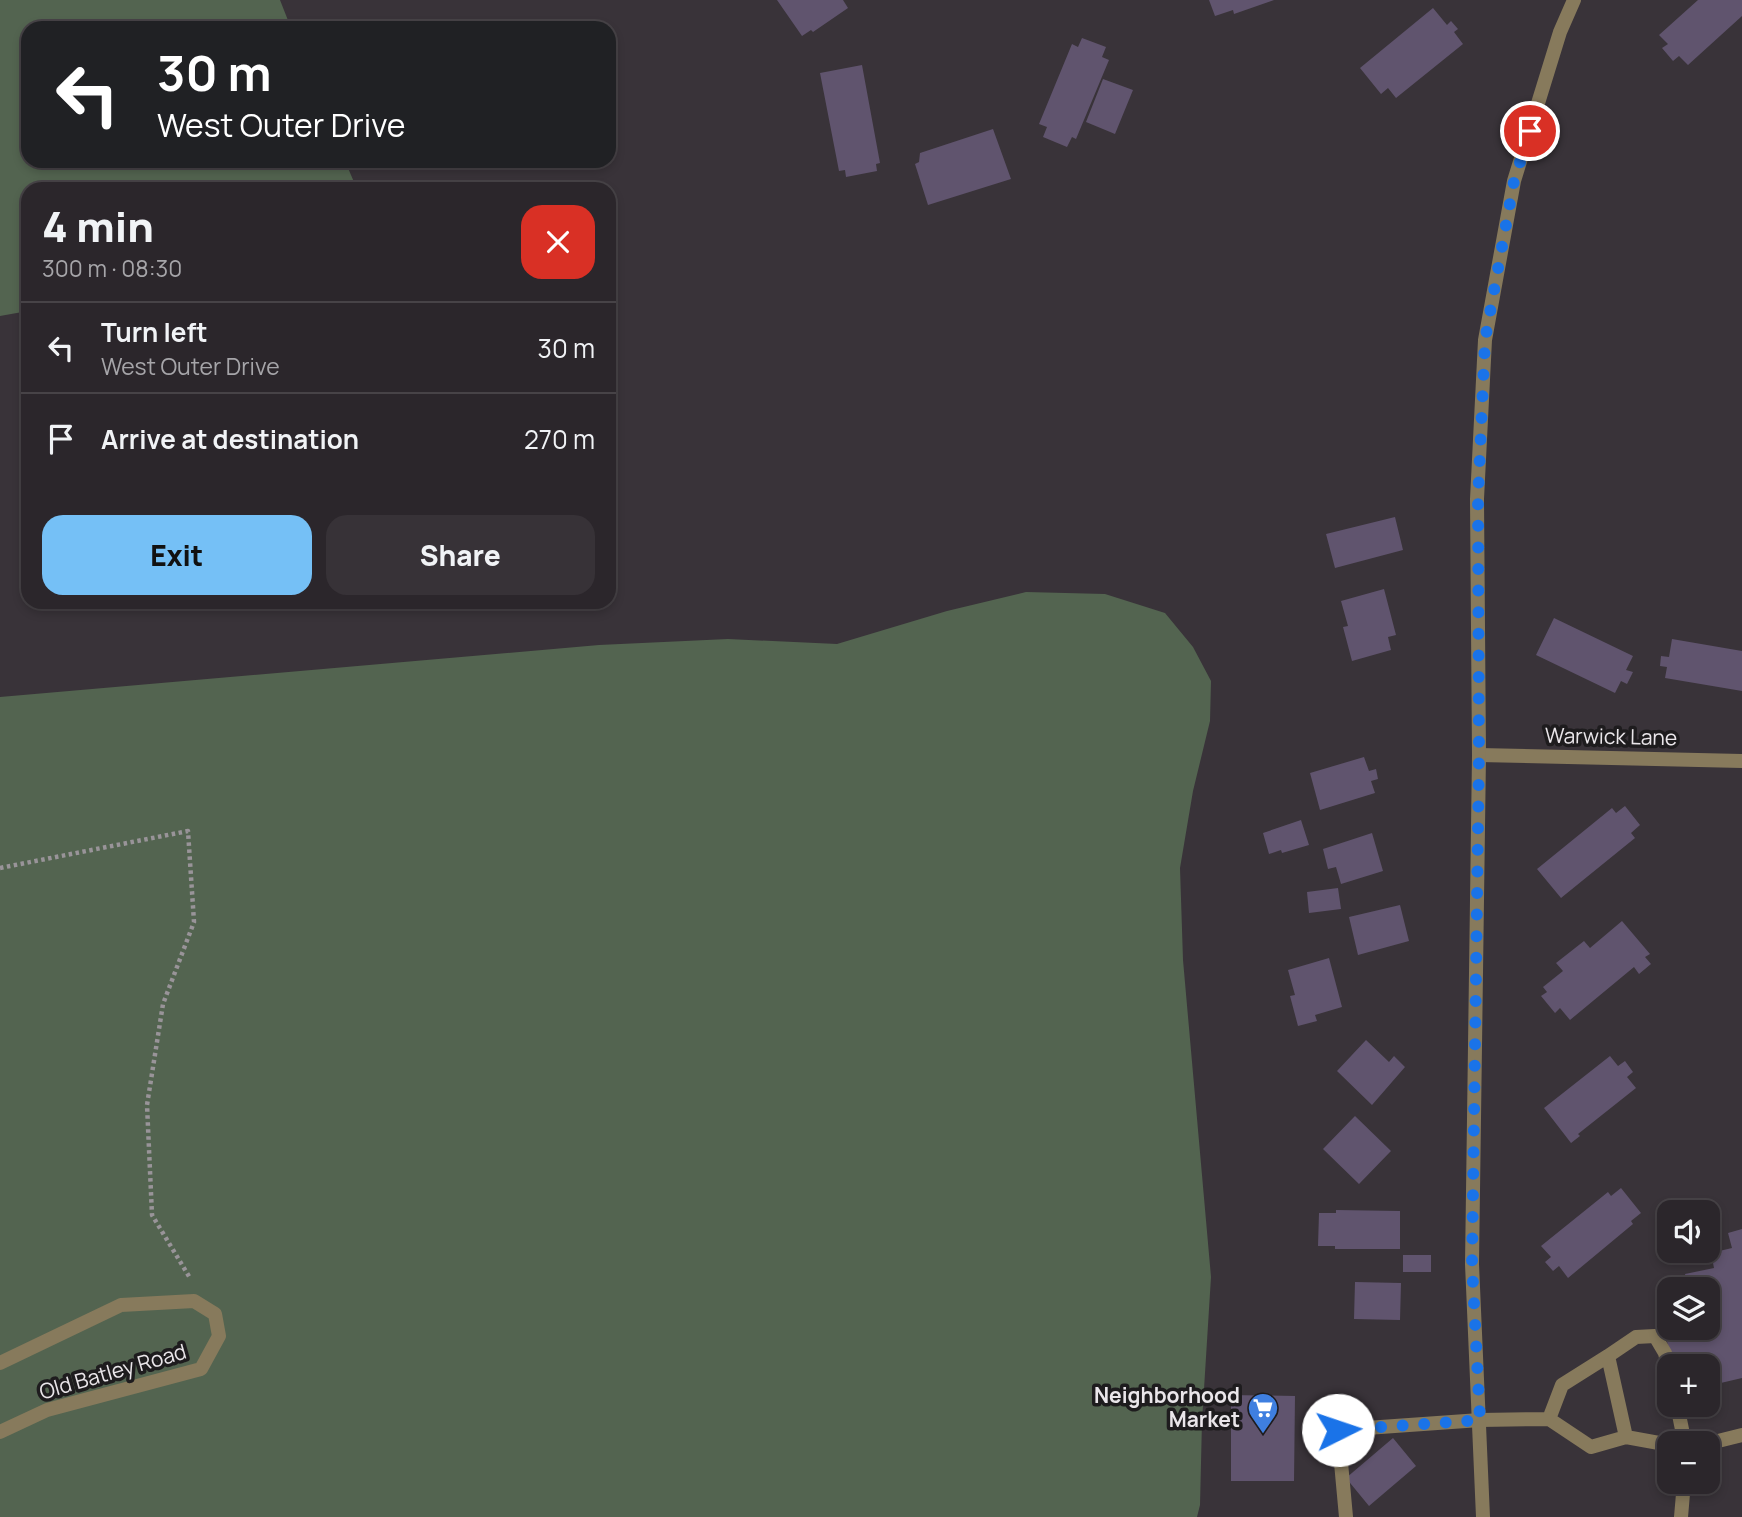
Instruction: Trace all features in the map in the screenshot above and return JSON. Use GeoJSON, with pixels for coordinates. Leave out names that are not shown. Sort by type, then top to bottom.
{"type":"FeatureCollection","features":[{"type":"Feature","properties":{"kind":"street"},"geometry":{"type":"LineString","coordinates":[[1483,1517],[1472,1264],[1479,755],[1478,499],[1485,340],[1514,181],[1560,32],[1574,0]]}},
{"type":"Feature","properties":{"kind":"street","name":"Warwick Lane"},"geometry":{"type":"LineString","coordinates":[[1479,755],[1742,761]]}},
{"type":"Feature","properties":{"kind":"street","name":"Old Batley Road"},"geometry":{"type":"LineString","coordinates":[[0,1432],[47,1410],[201,1369],[219,1336],[215,1314],[194,1301],[187,1302]]}},
{"type":"Feature","properties":{"kind":"street"},"geometry":{"type":"LineString","coordinates":[[0,1363],[121,1305],[187,1302]]}},
{"type":"Feature","properties":{"kind":"street"},"geometry":{"type":"LineString","coordinates":[[1549,1419],[1563,1385],[1636,1337],[1655,1336],[1665,1354]]}},
{"type":"Feature","properties":{"kind":"street"},"geometry":{"type":"LineString","coordinates":[[1608,1356],[1626,1437]]}},
{"type":"Feature","properties":{"kind":"street"},"geometry":{"type":"LineString","coordinates":[[1346,1517],[1338,1430],[1480,1420],[1549,1419],[1591,1447],[1626,1437],[1657,1443]]}},
{"type":"Feature","properties":{"kind":"street"},"geometry":{"type":"LineString","coordinates":[[1720,1440],[1742,1435]]}},
{"type":"Feature","properties":{"kind":"street"},"geometry":{"type":"LineString","coordinates":[[1681,1517],[1683,1494]]}},
{"type":"Feature","properties":{"kind":"path"},"geometry":{"type":"LineString","coordinates":[[0,868],[16,867],[188,831],[194,922],[163,1004],[147,1105],[152,1215],[192,1282],[187,1302]]}},
{"type":"Feature","properties":{"kind":"green space"},"geometry":{"type":"Polygon","coordinates":[[[0,0],[280,0],[288,21],[21,21],[21,168],[348,168],[354,182],[21,182],[21,312],[0,316],[0,0]]]}},
{"type":"Feature","properties":{"kind":"green space"},"geometry":{"type":"Polygon","coordinates":[[[1026,592],[1105,594],[1165,613],[1193,647],[1211,681],[1210,721],[1193,791],[1180,868],[1183,960],[1211,1277],[1200,1505],[1197,1517],[0,1517],[0,697],[599,645],[728,639],[837,644],[947,611],[1026,592]]]}},
{"type":"Feature","properties":{"kind":"building"},"geometry":{"type":"Polygon","coordinates":[[[777,0],[843,0],[848,8],[813,32],[811,30],[802,36],[777,0]]]}},
{"type":"Feature","properties":{"kind":"building"},"geometry":{"type":"Polygon","coordinates":[[[1209,0],[1274,0],[1234,14],[1233,10],[1215,16],[1209,0]]]}},
{"type":"Feature","properties":{"kind":"building"},"geometry":{"type":"Polygon","coordinates":[[[1698,0],[1742,0],[1742,16],[1688,65],[1679,56],[1673,61],[1662,48],[1668,44],[1659,35],[1698,0]]]}},
{"type":"Feature","properties":{"kind":"building"},"geometry":{"type":"Polygon","coordinates":[[[1433,8],[1447,25],[1451,21],[1458,29],[1454,32],[1463,44],[1396,98],[1388,88],[1381,94],[1360,68],[1433,8]]]}},
{"type":"Feature","properties":{"kind":"building"},"geometry":{"type":"Polygon","coordinates":[[[1082,38],[1106,47],[1102,57],[1109,60],[1076,139],[1072,137],[1067,147],[1043,137],[1047,127],[1039,124],[1072,44],[1078,47],[1082,38]]]}},
{"type":"Feature","properties":{"kind":"building"},"geometry":{"type":"Polygon","coordinates":[[[862,65],[880,163],[876,164],[877,171],[846,177],[845,170],[839,171],[820,73],[862,65]]]}},
{"type":"Feature","properties":{"kind":"building"},"geometry":{"type":"Polygon","coordinates":[[[1103,79],[1133,90],[1115,134],[1086,122],[1103,79]]]}},
{"type":"Feature","properties":{"kind":"building"},"geometry":{"type":"Polygon","coordinates":[[[993,129],[1011,179],[928,205],[915,164],[919,162],[920,153],[993,129]]]}},
{"type":"Feature","properties":{"kind":"building"},"geometry":{"type":"Polygon","coordinates":[[[1395,517],[1403,550],[1335,568],[1326,534],[1395,517]]]}},
{"type":"Feature","properties":{"kind":"building"},"geometry":{"type":"Polygon","coordinates":[[[1384,589],[1396,635],[1388,637],[1391,650],[1352,661],[1343,627],[1348,626],[1341,601],[1384,589]]]}},
{"type":"Feature","properties":{"kind":"building"},"geometry":{"type":"Polygon","coordinates":[[[1554,618],[1633,656],[1626,670],[1633,672],[1627,684],[1621,681],[1615,693],[1536,655],[1554,618]]]}},
{"type":"Feature","properties":{"kind":"building"},"geometry":{"type":"Polygon","coordinates":[[[1672,639],[1742,651],[1742,691],[1665,678],[1667,667],[1660,666],[1661,656],[1669,657],[1672,639]]]}},
{"type":"Feature","properties":{"kind":"building"},"geometry":{"type":"Polygon","coordinates":[[[1364,757],[1369,771],[1376,769],[1378,779],[1371,781],[1375,793],[1320,810],[1310,773],[1364,757]]]}},
{"type":"Feature","properties":{"kind":"building"},"geometry":{"type":"Polygon","coordinates":[[[1625,806],[1640,825],[1631,833],[1635,838],[1561,898],[1537,869],[1612,808],[1616,813],[1625,806]]]}},
{"type":"Feature","properties":{"kind":"building"},"geometry":{"type":"Polygon","coordinates":[[[1301,820],[1309,845],[1269,854],[1263,833],[1301,820]]]}},
{"type":"Feature","properties":{"kind":"building"},"geometry":{"type":"Polygon","coordinates":[[[1372,833],[1383,871],[1341,884],[1336,867],[1328,869],[1323,849],[1372,833]]]}},
{"type":"Feature","properties":{"kind":"building"},"geometry":{"type":"Polygon","coordinates":[[[1338,888],[1341,909],[1309,913],[1307,892],[1338,888]]]}},
{"type":"Feature","properties":{"kind":"building"},"geometry":{"type":"Polygon","coordinates":[[[1400,905],[1409,941],[1358,955],[1349,917],[1400,905]]]}},
{"type":"Feature","properties":{"kind":"building"},"geometry":{"type":"Polygon","coordinates":[[[1622,921],[1650,954],[1645,957],[1651,964],[1639,974],[1634,967],[1570,1020],[1560,1008],[1555,1013],[1541,996],[1547,992],[1543,987],[1563,971],[1556,963],[1584,941],[1590,948],[1622,921]]]}},
{"type":"Feature","properties":{"kind":"building"},"geometry":{"type":"Polygon","coordinates":[[[1329,958],[1342,1007],[1315,1015],[1317,1021],[1298,1026],[1290,996],[1295,995],[1288,970],[1329,958]]]}},
{"type":"Feature","properties":{"kind":"building"},"geometry":{"type":"Polygon","coordinates":[[[1366,1040],[1389,1062],[1394,1056],[1405,1067],[1372,1105],[1337,1071],[1366,1040]]]}},
{"type":"Feature","properties":{"kind":"building"},"geometry":{"type":"Polygon","coordinates":[[[1610,1056],[1618,1066],[1625,1061],[1633,1072],[1627,1077],[1636,1088],[1578,1134],[1580,1136],[1571,1143],[1544,1108],[1610,1056]]]}},
{"type":"Feature","properties":{"kind":"building"},"geometry":{"type":"Polygon","coordinates":[[[1355,1116],[1391,1151],[1359,1184],[1323,1149],[1355,1116]]]}},
{"type":"Feature","properties":{"kind":"building"},"geometry":{"type":"Polygon","coordinates":[[[1621,1188],[1641,1213],[1631,1221],[1633,1224],[1568,1278],[1559,1266],[1553,1271],[1545,1262],[1551,1257],[1541,1246],[1608,1192],[1611,1196],[1621,1188]]]}},
{"type":"Feature","properties":{"kind":"building"},"geometry":{"type":"Polygon","coordinates":[[[1336,1210],[1400,1211],[1400,1249],[1335,1249],[1335,1246],[1318,1246],[1319,1213],[1336,1213],[1336,1210]]]}},
{"type":"Feature","properties":{"kind":"building"},"geometry":{"type":"Polygon","coordinates":[[[1742,1229],[1742,1378],[1720,1383],[1720,1354],[1670,1354],[1667,1340],[1720,1340],[1720,1277],[1686,1277],[1685,1274],[1714,1268],[1713,1263],[1720,1263],[1720,1251],[1732,1248],[1728,1233],[1742,1229]]]}},
{"type":"Feature","properties":{"kind":"building"},"geometry":{"type":"Polygon","coordinates":[[[1403,1255],[1431,1255],[1431,1272],[1403,1272],[1403,1255]]]}},
{"type":"Feature","properties":{"kind":"building"},"geometry":{"type":"Polygon","coordinates":[[[1355,1282],[1401,1283],[1400,1320],[1354,1319],[1355,1282]]]}},
{"type":"Feature","properties":{"kind":"building"},"geometry":{"type":"Polygon","coordinates":[[[1231,1395],[1295,1396],[1294,1481],[1231,1481],[1231,1395]]]}},
{"type":"Feature","properties":{"kind":"building"},"geometry":{"type":"Polygon","coordinates":[[[1393,1438],[1416,1466],[1369,1506],[1346,1478],[1393,1438]]]}},
{"type":"Feature","properties":{"kind":"place","name":"Neighborhood Market"},"geometry":{"type":"Point","coordinates":[1263,1435]}},
{"type":"Feature","properties":{"kind":"route"},"geometry":{"type":"LineString","coordinates":[[1338,1430],[1480,1420],[1472,1264],[1479,755],[1478,499],[1485,340],[1514,181],[1530,131]]}}]}
